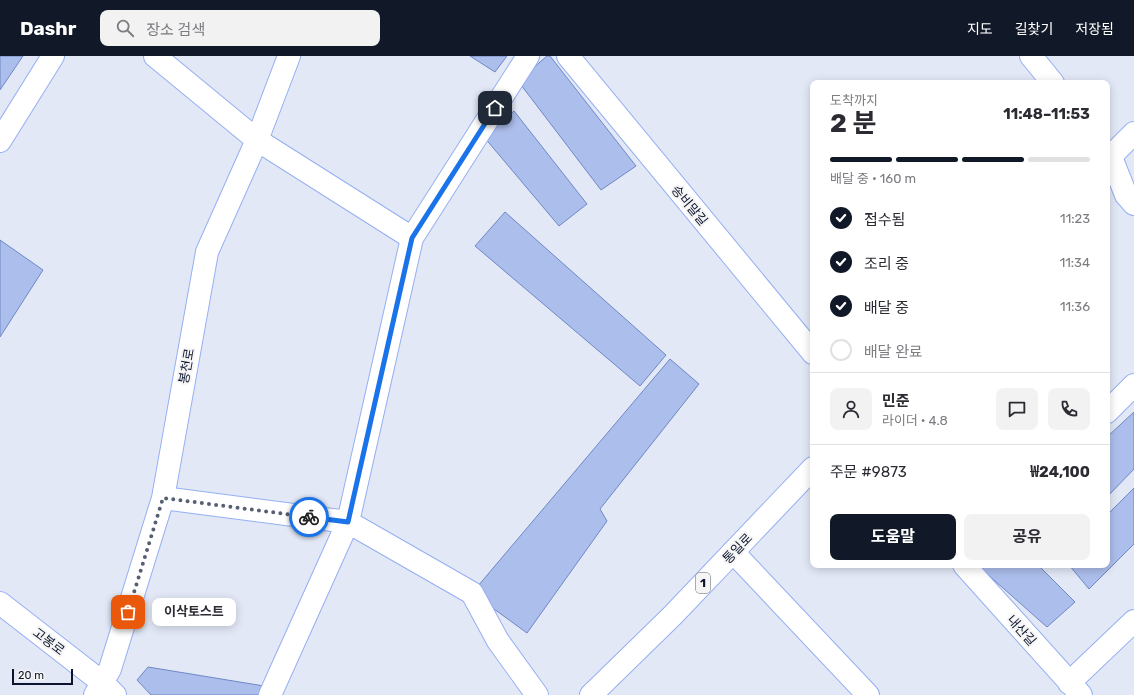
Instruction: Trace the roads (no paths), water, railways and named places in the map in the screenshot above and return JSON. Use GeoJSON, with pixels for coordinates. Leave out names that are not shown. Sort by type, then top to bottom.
{"type":"FeatureCollection","features":[{"type":"Feature","properties":{"kind":"street"},"geometry":{"type":"LineString","coordinates":[[0,141],[53,56]]}},
{"type":"Feature","properties":{"kind":"street"},"geometry":{"type":"LineString","coordinates":[[155,56],[257,140],[412,238]]}},
{"type":"Feature","properties":{"kind":"street","name":"봉천로"},"geometry":{"type":"LineString","coordinates":[[105,691],[110,669],[163,498],[207,252],[257,140],[289,56]]}},
{"type":"Feature","properties":{"kind":"street"},"geometry":{"type":"LineString","coordinates":[[270,695],[348,522],[412,238],[528,56]]}},
{"type":"Feature","properties":{"kind":"street","name":"송비말길"},"geometry":{"type":"LineString","coordinates":[[568,56],[810,349]]}},
{"type":"Feature","properties":{"kind":"street"},"geometry":{"type":"LineString","coordinates":[[1031,56],[1050,80]]}},
{"type":"Feature","properties":{"kind":"street"},"geometry":{"type":"LineString","coordinates":[[1110,154],[1134,133]]}},
{"type":"Feature","properties":{"kind":"street"},"geometry":{"type":"LineString","coordinates":[[1110,160],[1126,195],[1134,204]]}},
{"type":"Feature","properties":{"kind":"street"},"geometry":{"type":"LineString","coordinates":[[1110,409],[1134,385]]}},
{"type":"Feature","properties":{"kind":"street","name":"통일로"},"geometry":{"type":"LineString","coordinates":[[591,695],[673,615],[810,471]]}},
{"type":"Feature","properties":{"kind":"street"},"geometry":{"type":"LineString","coordinates":[[163,498],[348,522],[472,593],[498,641],[537,695]]}},
{"type":"Feature","properties":{"kind":"street"},"geometry":{"type":"LineString","coordinates":[[733,552],[868,695]]}},
{"type":"Feature","properties":{"kind":"street","name":"내산길"},"geometry":{"type":"LineString","coordinates":[[967,568],[1075,689]]}},
{"type":"Feature","properties":{"kind":"street","name":"고봉로"},"geometry":{"type":"LineString","coordinates":[[0,604],[105,691]]}},
{"type":"Feature","properties":{"kind":"street"},"geometry":{"type":"LineString","coordinates":[[1075,689],[1134,621]]}},
{"type":"Feature","properties":{"kind":"place","name":"이삭토스트"},"geometry":{"type":"Point","coordinates":[128,612]}}]}
